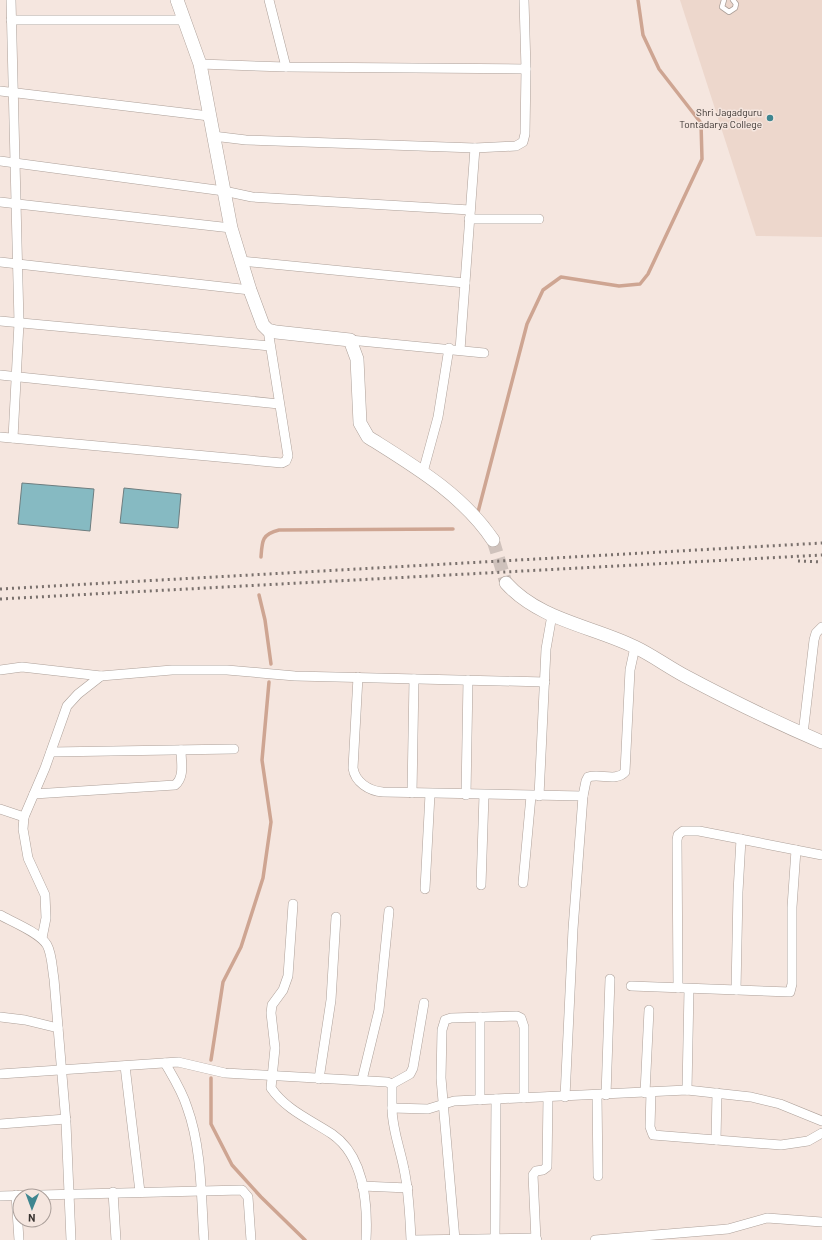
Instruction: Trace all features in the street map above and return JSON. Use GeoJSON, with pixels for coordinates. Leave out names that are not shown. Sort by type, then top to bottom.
{"type":"FeatureCollection","features":[{"type":"Feature","properties":{"kind":"street"},"geometry":{"type":"LineString","coordinates":[[11,0],[12,92],[19,323],[13,438]]}},
{"type":"Feature","properties":{"kind":"street"},"geometry":{"type":"LineString","coordinates":[[0,437],[282,464],[286,461],[288,456],[268,330],[263,325],[250,290],[231,228],[200,64],[177,0]]}},
{"type":"Feature","properties":{"kind":"street"},"geometry":{"type":"LineString","coordinates":[[269,0],[286,68]]}},
{"type":"Feature","properties":{"kind":"street"},"geometry":{"type":"LineString","coordinates":[[213,136],[246,140],[474,148],[516,146],[523,142],[525,134],[526,68],[524,0]]}},
{"type":"Feature","properties":{"kind":"street"},"geometry":{"type":"LineString","coordinates":[[11,20],[184,20]]}},
{"type":"Feature","properties":{"kind":"street"},"geometry":{"type":"LineString","coordinates":[[200,64],[286,68],[526,68]]}},
{"type":"Feature","properties":{"kind":"street"},"geometry":{"type":"LineString","coordinates":[[0,91],[209,116]]}},
{"type":"Feature","properties":{"kind":"street"},"geometry":{"type":"LineString","coordinates":[[460,350],[474,148]]}},
{"type":"Feature","properties":{"kind":"street"},"geometry":{"type":"LineString","coordinates":[[0,161],[224,191],[252,197],[470,210]]}},
{"type":"Feature","properties":{"kind":"street"},"geometry":{"type":"LineString","coordinates":[[0,202],[231,228]]}},
{"type":"Feature","properties":{"kind":"street"},"geometry":{"type":"LineString","coordinates":[[470,219],[539,219]]}},
{"type":"Feature","properties":{"kind":"street"},"geometry":{"type":"LineString","coordinates":[[241,261],[465,283]]}},
{"type":"Feature","properties":{"kind":"street"},"geometry":{"type":"LineString","coordinates":[[0,262],[250,290]]}},
{"type":"Feature","properties":{"kind":"street"},"geometry":{"type":"LineString","coordinates":[[0,321],[270,346]]}},
{"type":"Feature","properties":{"kind":"street"},"geometry":{"type":"LineString","coordinates":[[268,330],[350,340],[450,348],[484,353]]}},
{"type":"Feature","properties":{"kind":"street"},"geometry":{"type":"LineString","coordinates":[[350,340],[357,358],[360,423],[368,437],[423,472],[466,508],[493,540]]}},
{"type":"Feature","properties":{"kind":"street"},"geometry":{"type":"LineString","coordinates":[[423,472],[438,417],[450,348]]}},
{"type":"Feature","properties":{"kind":"street"},"geometry":{"type":"LineString","coordinates":[[0,375],[279,404]]}},
{"type":"Feature","properties":{"kind":"street"},"geometry":{"type":"LineString","coordinates":[[506,583],[525,600],[552,615],[635,647],[683,675],[762,716],[822,742]]}},
{"type":"Feature","properties":{"kind":"street"},"geometry":{"type":"LineString","coordinates":[[523,883],[535,796],[546,649],[552,615]]}},
{"type":"Feature","properties":{"kind":"street"},"geometry":{"type":"LineString","coordinates":[[803,734],[814,640],[816,633],[822,628]]}},
{"type":"Feature","properties":{"kind":"street"},"geometry":{"type":"LineString","coordinates":[[565,1096],[573,929],[583,796],[588,777],[593,775],[618,777],[622,776],[625,772],[630,670],[635,647]]}},
{"type":"Feature","properties":{"kind":"street"},"geometry":{"type":"LineString","coordinates":[[0,670],[22,667],[100,676],[172,670],[219,670],[295,676],[544,682]]}},
{"type":"Feature","properties":{"kind":"street"},"geometry":{"type":"LineString","coordinates":[[42,938],[46,918],[45,895],[28,858],[24,844],[24,816],[51,752],[67,706],[78,694],[100,676]]}},
{"type":"Feature","properties":{"kind":"street"},"geometry":{"type":"LineString","coordinates":[[358,677],[354,774],[357,779],[368,789],[376,792],[430,794],[583,796]]}},
{"type":"Feature","properties":{"kind":"street"},"geometry":{"type":"LineString","coordinates":[[412,793],[414,679]]}},
{"type":"Feature","properties":{"kind":"street"},"geometry":{"type":"LineString","coordinates":[[466,795],[468,680]]}},
{"type":"Feature","properties":{"kind":"street"},"geometry":{"type":"LineString","coordinates":[[51,752],[234,749]]}},
{"type":"Feature","properties":{"kind":"street"},"geometry":{"type":"LineString","coordinates":[[34,794],[175,785],[180,782],[182,776],[180,750]]}},
{"type":"Feature","properties":{"kind":"street"},"geometry":{"type":"LineString","coordinates":[[425,889],[430,794]]}},
{"type":"Feature","properties":{"kind":"street"},"geometry":{"type":"LineString","coordinates":[[481,885],[484,795]]}},
{"type":"Feature","properties":{"kind":"street"},"geometry":{"type":"LineString","coordinates":[[0,809],[24,816]]}},
{"type":"Feature","properties":{"kind":"street"},"geometry":{"type":"LineString","coordinates":[[678,988],[678,835],[683,831],[688,830],[822,855]]}},
{"type":"Feature","properties":{"kind":"street"},"geometry":{"type":"LineString","coordinates":[[736,990],[738,892],[741,839]]}},
{"type":"Feature","properties":{"kind":"street"},"geometry":{"type":"LineString","coordinates":[[631,986],[790,992],[792,989],[792,906],[796,850]]}},
{"type":"Feature","properties":{"kind":"street"},"geometry":{"type":"LineString","coordinates":[[293,904],[288,976],[283,990],[272,1005],[275,1048],[271,1088],[299,1115],[332,1134],[344,1144],[351,1154],[362,1186],[366,1209],[366,1240]]}},
{"type":"Feature","properties":{"kind":"street"},"geometry":{"type":"LineString","coordinates":[[362,1080],[379,1010],[389,911]]}},
{"type":"Feature","properties":{"kind":"street"},"geometry":{"type":"LineString","coordinates":[[0,914],[42,938],[48,946],[51,956],[66,1119],[71,1240]]}},
{"type":"Feature","properties":{"kind":"street"},"geometry":{"type":"LineString","coordinates":[[319,1078],[331,1000],[336,918]]}},
{"type":"Feature","properties":{"kind":"street"},"geometry":{"type":"LineString","coordinates":[[606,1095],[610,979]]}},
{"type":"Feature","properties":{"kind":"street"},"geometry":{"type":"LineString","coordinates":[[687,1090],[689,989]]}},
{"type":"Feature","properties":{"kind":"street"},"geometry":{"type":"LineString","coordinates":[[0,1074],[165,1063],[189,1063],[225,1073],[362,1080],[387,1082],[392,1084],[410,1074],[413,1068],[424,1003]]}},
{"type":"Feature","properties":{"kind":"street"},"geometry":{"type":"LineString","coordinates":[[649,1010],[648,1092],[650,1127],[653,1135],[781,1145],[808,1141],[822,1133]]}},
{"type":"Feature","properties":{"kind":"street"},"geometry":{"type":"LineString","coordinates":[[455,1239],[444,1104],[440,1078],[443,1024],[445,1020],[451,1018],[517,1016],[524,1022],[524,1098]]}},
{"type":"Feature","properties":{"kind":"street"},"geometry":{"type":"LineString","coordinates":[[0,1017],[25,1020],[58,1028]]}},
{"type":"Feature","properties":{"kind":"street"},"geometry":{"type":"LineString","coordinates":[[480,1017],[480,1100]]}},
{"type":"Feature","properties":{"kind":"street"},"geometry":{"type":"LineString","coordinates":[[165,1063],[187,1106],[193,1126],[201,1190],[204,1240]]}},
{"type":"Feature","properties":{"kind":"street"},"geometry":{"type":"LineString","coordinates":[[125,1066],[140,1192]]}},
{"type":"Feature","properties":{"kind":"street"},"geometry":{"type":"LineString","coordinates":[[392,1084],[392,1121],[408,1188],[412,1240],[537,1239],[533,1175],[536,1171],[543,1170],[547,1167],[548,1097]]}},
{"type":"Feature","properties":{"kind":"street"},"geometry":{"type":"LineString","coordinates":[[392,1108],[428,1109],[454,1101],[687,1090],[751,1097],[780,1104],[822,1121]]}},
{"type":"Feature","properties":{"kind":"street"},"geometry":{"type":"LineString","coordinates":[[716,1140],[717,1093]]}},
{"type":"Feature","properties":{"kind":"street"},"geometry":{"type":"LineString","coordinates":[[596,1095],[598,1176]]}},
{"type":"Feature","properties":{"kind":"street"},"geometry":{"type":"LineString","coordinates":[[495,1239],[496,1099]]}},
{"type":"Feature","properties":{"kind":"street"},"geometry":{"type":"LineString","coordinates":[[0,1124],[66,1119]]}},
{"type":"Feature","properties":{"kind":"street"},"geometry":{"type":"LineString","coordinates":[[362,1186],[408,1188]]}},
{"type":"Feature","properties":{"kind":"street"},"geometry":{"type":"LineString","coordinates":[[52,1194],[242,1190],[248,1197],[251,1240]]}},
{"type":"Feature","properties":{"kind":"street"},"geometry":{"type":"LineString","coordinates":[[113,1192],[116,1240]]}},
{"type":"Feature","properties":{"kind":"street"},"geometry":{"type":"LineString","coordinates":[[0,1196],[12,1195]]}},
{"type":"Feature","properties":{"kind":"street"},"geometry":{"type":"LineString","coordinates":[[595,1240],[728,1230],[767,1218],[822,1222]]}},
{"type":"Feature","properties":{"kind":"street"},"geometry":{"type":"LineString","coordinates":[[18,1228],[19,1240]]}},
{"type":"Feature","properties":{"kind":"lane"},"geometry":{"type":"LineString","coordinates":[[724,0],[722,7],[727,12],[733,10],[736,6],[735,1]]}},
{"type":"Feature","properties":{"kind":"shaded area","name":"Shri Jagadguru Tontadarya College"},"geometry":{"type":"Polygon","coordinates":[[[680,0],[822,0],[822,237],[756,236],[680,0]]]}},
{"type":"Feature","properties":{"kind":"building"},"geometry":{"type":"Polygon","coordinates":[[[22,483],[94,489],[90,531],[18,524],[22,483]]]}},
{"type":"Feature","properties":{"kind":"building"},"geometry":{"type":"Polygon","coordinates":[[[124,488],[181,494],[178,528],[120,523],[124,488]]]}},
{"type":"Feature","properties":{"kind":"waterway"},"geometry":{"type":"LineString","coordinates":[[478,512],[527,324],[543,290],[561,277],[619,286],[640,284],[648,274],[702,159],[701,123],[659,69],[643,35],[638,0]]}},
{"type":"Feature","properties":{"kind":"waterway"},"geometry":{"type":"LineString","coordinates":[[261,557],[264,539],[269,534],[279,530],[453,529]]}},
{"type":"Feature","properties":{"kind":"waterway"},"geometry":{"type":"LineString","coordinates":[[259,595],[265,620],[271,664]]}},
{"type":"Feature","properties":{"kind":"waterway"},"geometry":{"type":"LineString","coordinates":[[211,1060],[223,982],[241,947],[263,878],[271,822],[262,760],[269,682]]}},
{"type":"Feature","properties":{"kind":"waterway"},"geometry":{"type":"LineString","coordinates":[[211,1078],[211,1124],[232,1165],[261,1197],[305,1240]]}},
{"type":"Feature","properties":{"kind":"tunnel"},"geometry":{"type":"LineString","coordinates":[[493,540],[506,583]]}},
{"type":"Feature","properties":{"kind":"railway"},"geometry":{"type":"LineString","coordinates":[[0,589],[822,543]]}},
{"type":"Feature","properties":{"kind":"railway"},"geometry":{"type":"LineString","coordinates":[[0,599],[822,555]]}},
{"type":"Feature","properties":{"kind":"railway"},"geometry":{"type":"LineString","coordinates":[[798,561],[822,562]]}},
{"type":"Feature","properties":{"kind":"place","name":"Shri Jagadguru Tontadarya College"},"geometry":{"type":"Point","coordinates":[770,118]}}]}
